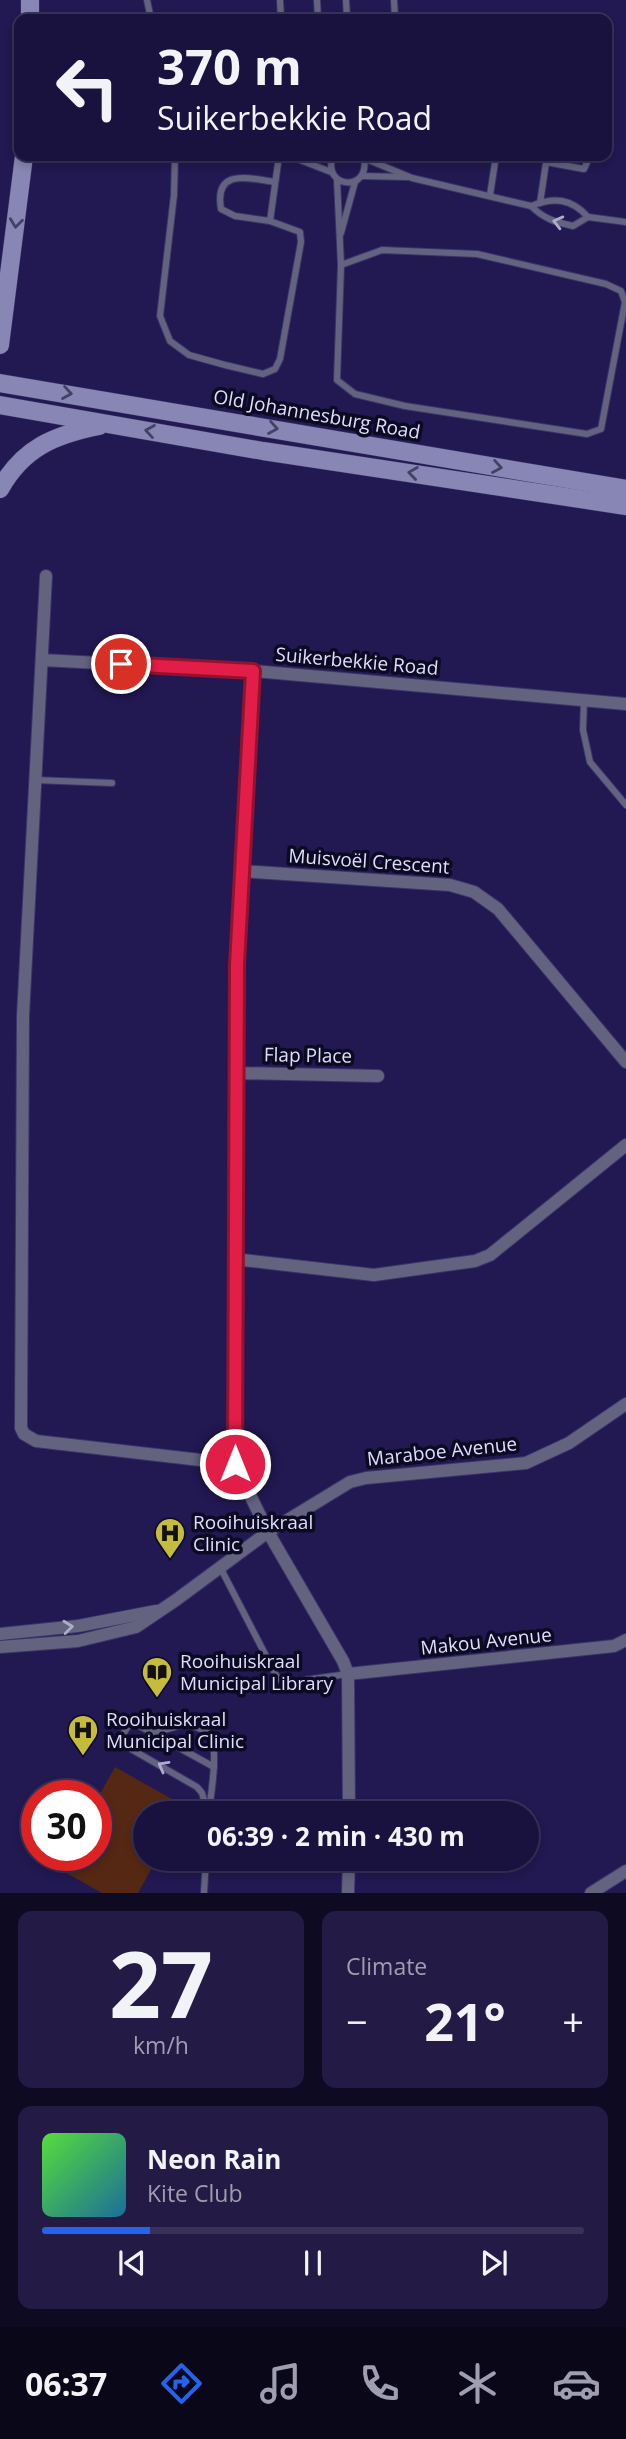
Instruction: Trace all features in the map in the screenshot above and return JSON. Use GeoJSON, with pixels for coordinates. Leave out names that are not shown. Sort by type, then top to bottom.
{"type":"FeatureCollection","features":[{"type":"Feature","properties":{"kind":"main road"},"geometry":{"type":"LineString","coordinates":[[0,345],[23,161]]}},
{"type":"Feature","properties":{"kind":"main road","name":"Old Johannesburg Road"},"geometry":{"type":"LineString","coordinates":[[0,383],[626,489]]}},
{"type":"Feature","properties":{"kind":"main road"},"geometry":{"type":"LineString","coordinates":[[0,405],[263,451],[626,506]]}},
{"type":"Feature","properties":{"kind":"main road"},"geometry":{"type":"LineString","coordinates":[[0,489],[12,467],[34,449],[62,435],[109,424]]}},
{"type":"Feature","properties":{"kind":"street"},"geometry":{"type":"LineString","coordinates":[[46,576],[23,1016],[20,1420],[24,1434],[36,1441],[235,1464]]}},
{"type":"Feature","properties":{"kind":"street","name":"Suikerbekkie Road"},"geometry":{"type":"LineString","coordinates":[[41,660],[253,671],[626,704]]}},
{"type":"Feature","properties":{"kind":"street"},"geometry":{"type":"LineString","coordinates":[[253,671],[237,965],[235,1464],[268,1532],[343,1661],[348,1675],[349,1801]]}},
{"type":"Feature","properties":{"kind":"street","name":"Muisvoël Crescent"},"geometry":{"type":"LineString","coordinates":[[241,871],[450,885],[474,892],[498,909],[626,1062]]}},
{"type":"Feature","properties":{"kind":"street","name":"Flap Place"},"geometry":{"type":"LineString","coordinates":[[237,1073],[377,1076]]}},
{"type":"Feature","properties":{"kind":"street"},"geometry":{"type":"LineString","coordinates":[[234,1259],[374,1275],[475,1261],[490,1255],[626,1145]]}},
{"type":"Feature","properties":{"kind":"street","name":"Maraboe Avenue"},"geometry":{"type":"LineString","coordinates":[[0,1647],[78,1641],[136,1627],[268,1532],[358,1479],[526,1463],[569,1443],[626,1404]]}},
{"type":"Feature","properties":{"kind":"street","name":"Maraboe Avenue"},"geometry":{"type":"LineString","coordinates":[[0,1634],[99,1623],[160,1611]]}},
{"type":"Feature","properties":{"kind":"street","name":"Makou Avenue"},"geometry":{"type":"LineString","coordinates":[[348,1675],[614,1646],[626,1640]]}},
{"type":"Feature","properties":{"kind":"street"},"geometry":{"type":"LineString","coordinates":[[348,1871],[348,1893]]}},
{"type":"Feature","properties":{"kind":"street"},"geometry":{"type":"LineString","coordinates":[[591,1893],[626,1871]]}},
{"type":"Feature","properties":{"kind":"lane"},"geometry":{"type":"LineString","coordinates":[[175,161],[174,195],[160,316],[170,341],[189,355],[263,374],[275,369],[279,359],[301,242],[300,232],[270,221],[235,216],[221,209],[219,200],[223,184],[230,179],[275,182]]}},
{"type":"Feature","properties":{"kind":"lane"},"geometry":{"type":"LineString","coordinates":[[270,221],[278,161]]}},
{"type":"Feature","properties":{"kind":"lane"},"geometry":{"type":"LineString","coordinates":[[303,161],[331,172],[337,180],[355,182]]}},
{"type":"Feature","properties":{"kind":"lane"},"geometry":{"type":"LineString","coordinates":[[331,172],[332,161]]}},
{"type":"Feature","properties":{"kind":"lane"},"geometry":{"type":"LineString","coordinates":[[339,241],[355,182],[366,167],[365,161]]}},
{"type":"Feature","properties":{"kind":"lane"},"geometry":{"type":"LineString","coordinates":[[373,161],[412,178]]}},
{"type":"Feature","properties":{"kind":"lane"},"geometry":{"type":"LineString","coordinates":[[490,195],[495,161]]}},
{"type":"Feature","properties":{"kind":"lane"},"geometry":{"type":"LineString","coordinates":[[540,203],[547,161]]}},
{"type":"Feature","properties":{"kind":"lane"},"geometry":{"type":"LineString","coordinates":[[554,161],[584,169],[588,161]]}},
{"type":"Feature","properties":{"kind":"lane"},"geometry":{"type":"LineString","coordinates":[[362,176],[412,178],[490,195],[531,206],[545,219],[573,226],[588,217],[626,222]]}},
{"type":"Feature","properties":{"kind":"lane"},"geometry":{"type":"LineString","coordinates":[[337,180],[341,265],[337,380],[355,394],[405,405],[587,434],[601,429],[625,302],[621,290],[606,284],[477,254],[382,250],[341,265]]}},
{"type":"Feature","properties":{"kind":"lane"},"geometry":{"type":"LineString","coordinates":[[531,206],[549,200],[577,204],[588,217]]}},
{"type":"Feature","properties":{"kind":"lane"},"geometry":{"type":"LineString","coordinates":[[584,700],[583,730],[590,762],[626,805]]}},
{"type":"Feature","properties":{"kind":"lane"},"geometry":{"type":"LineString","coordinates":[[35,780],[112,783]]}},
{"type":"Feature","properties":{"kind":"lane"},"geometry":{"type":"LineString","coordinates":[[220,1567],[278,1679],[290,1682],[348,1675]]}},
{"type":"Feature","properties":{"kind":"lane"},"geometry":{"type":"LineString","coordinates":[[156,1732],[183,1723],[208,1733],[213,1741],[214,1767],[210,1801]]}},
{"type":"Feature","properties":{"kind":"lane"},"geometry":{"type":"LineString","coordinates":[[204,1801],[202,1793],[190,1781],[124,1745],[121,1740],[132,1724],[156,1732],[214,1767]]}},
{"type":"Feature","properties":{"kind":"lane"},"geometry":{"type":"LineString","coordinates":[[204,1893],[205,1871]]}},
{"type":"Feature","properties":{"kind":"shaded area"},"geometry":{"type":"Polygon","coordinates":[[[115,1767],[175,1801],[133,1801],[133,1871],[150,1871],[138,1893],[102,1893],[63,1871],[112,1871],[112,1780],[108,1780],[115,1767]]]}},
{"type":"Feature","properties":{"kind":"place","name":"Rooihuiskraal Clinic"},"geometry":{"type":"Point","coordinates":[170,1560]}},
{"type":"Feature","properties":{"kind":"place","name":"Rooihuiskraal Municipal Library"},"geometry":{"type":"Point","coordinates":[157,1699]}},
{"type":"Feature","properties":{"kind":"place","name":"Rooihuiskraal Municipal Clinic"},"geometry":{"type":"Point","coordinates":[83,1757]}},
{"type":"Feature","properties":{"kind":"route"},"geometry":{"type":"LineString","coordinates":[[121,664],[253,671],[237,965],[235,1464]]}}]}
